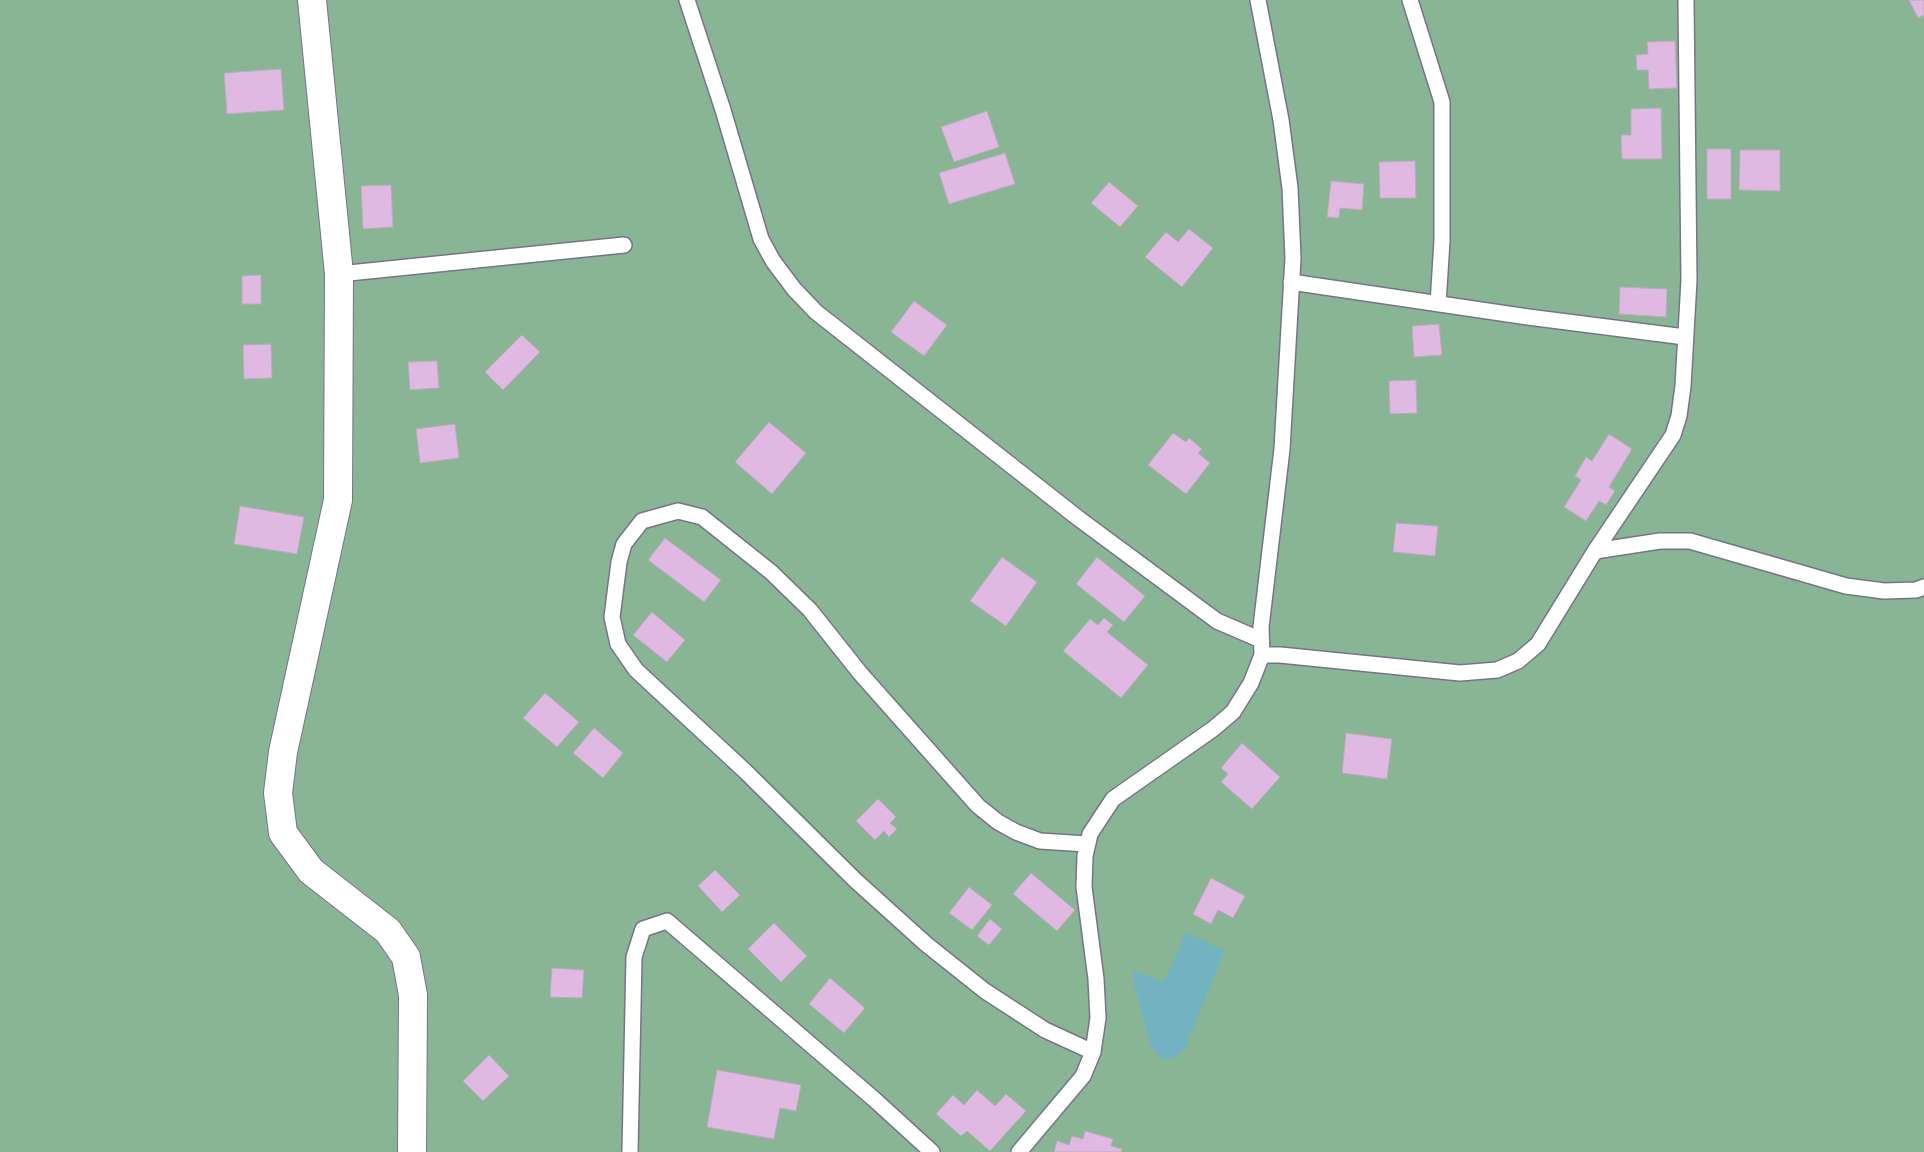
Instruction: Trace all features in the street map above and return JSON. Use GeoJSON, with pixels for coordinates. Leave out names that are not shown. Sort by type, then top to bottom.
{"type":"FeatureCollection","features":[{"type":"Feature","properties":{"kind":"street"},"geometry":{"type":"LineString","coordinates":[[312,0],[339,274],[338,500],[283,752],[278,793],[283,833],[311,872],[388,931],[406,957],[413,996],[412,1152]]}},
{"type":"Feature","properties":{"kind":"lane"},"geometry":{"type":"LineString","coordinates":[[687,0],[723,110],[761,239],[773,261],[794,290],[816,312],[1078,518],[1217,621],[1261,648],[1280,655],[1460,673],[1497,670],[1518,661],[1538,644],[1595,551],[1673,435],[1679,416],[1683,386],[1689,280],[1686,0]]}},
{"type":"Feature","properties":{"kind":"lane"},"geometry":{"type":"LineString","coordinates":[[1019,1152],[1083,1076],[1093,1052],[1098,1018],[1096,979],[1084,887],[1084,856],[1090,834],[1113,799],[1213,729],[1233,712],[1251,683],[1261,648],[1261,627],[1282,449],[1293,258],[1290,188],[1281,120],[1258,0]]}},
{"type":"Feature","properties":{"kind":"lane"},"geometry":{"type":"LineString","coordinates":[[1410,0],[1442,102],[1442,242],[1438,304]]}},
{"type":"Feature","properties":{"kind":"lane"},"geometry":{"type":"LineString","coordinates":[[339,274],[624,245]]}},
{"type":"Feature","properties":{"kind":"lane"},"geometry":{"type":"LineString","coordinates":[[1292,282],[1438,304],[1685,337]]}},
{"type":"Feature","properties":{"kind":"lane"},"geometry":{"type":"LineString","coordinates":[[1087,844],[1040,841],[1016,832],[998,822],[978,806],[860,673],[810,610],[771,572],[702,517],[678,511],[642,521],[624,544],[619,562],[612,616],[618,644],[636,670],[746,772],[855,880],[926,944],[984,991],[1045,1030],[1093,1052]]}},
{"type":"Feature","properties":{"kind":"lane"},"geometry":{"type":"LineString","coordinates":[[1595,551],[1660,541],[1690,541],[1846,586],[1884,591],[1916,590],[1924,587]]}},
{"type":"Feature","properties":{"kind":"lane"},"geometry":{"type":"LineString","coordinates":[[630,1152],[634,957],[643,928],[667,921],[853,1081],[932,1152]]}},
{"type":"Feature","properties":{"kind":"green space"},"geometry":{"type":"Polygon","coordinates":[[[0,0],[1924,0],[1924,1152],[0,1152],[0,0]]]}},
{"type":"Feature","properties":{"kind":"water"},"geometry":{"type":"Polygon","coordinates":[[[1186,932],[1224,951],[1185,1049],[1173,1058],[1162,1059],[1155,1053],[1150,1043],[1133,981],[1133,972],[1164,982],[1186,932]]]}},
{"type":"Feature","properties":{"kind":"building"},"geometry":{"type":"Polygon","coordinates":[[[1909,0],[1924,0],[1924,15],[1918,18],[1909,0]]]}},
{"type":"Feature","properties":{"kind":"building"},"geometry":{"type":"Polygon","coordinates":[[[1675,41],[1677,88],[1649,89],[1648,70],[1637,70],[1636,55],[1648,54],[1647,42],[1675,41]]]}},
{"type":"Feature","properties":{"kind":"building"},"geometry":{"type":"Polygon","coordinates":[[[281,69],[284,110],[227,114],[224,73],[281,69]]]}},
{"type":"Feature","properties":{"kind":"building"},"geometry":{"type":"Polygon","coordinates":[[[1661,108],[1662,159],[1622,159],[1621,135],[1631,135],[1631,109],[1661,108]]]}},
{"type":"Feature","properties":{"kind":"building"},"geometry":{"type":"Polygon","coordinates":[[[987,111],[999,147],[954,162],[941,127],[987,111]]]}},
{"type":"Feature","properties":{"kind":"building"},"geometry":{"type":"Polygon","coordinates":[[[1707,149],[1731,149],[1731,199],[1707,199],[1707,149]]]}},
{"type":"Feature","properties":{"kind":"building"},"geometry":{"type":"Polygon","coordinates":[[[1740,150],[1780,150],[1780,191],[1739,190],[1740,150]]]}},
{"type":"Feature","properties":{"kind":"building"},"geometry":{"type":"Polygon","coordinates":[[[1005,153],[1015,184],[949,204],[939,173],[1005,153]]]}},
{"type":"Feature","properties":{"kind":"building"},"geometry":{"type":"Polygon","coordinates":[[[1415,161],[1416,198],[1380,198],[1379,162],[1415,161]]]}},
{"type":"Feature","properties":{"kind":"building"},"geometry":{"type":"Polygon","coordinates":[[[1331,181],[1364,184],[1362,210],[1340,208],[1339,218],[1327,217],[1331,181]]]}},
{"type":"Feature","properties":{"kind":"building"},"geometry":{"type":"Polygon","coordinates":[[[1109,182],[1138,206],[1120,227],[1091,203],[1109,182]]]}},
{"type":"Feature","properties":{"kind":"building"},"geometry":{"type":"Polygon","coordinates":[[[391,185],[393,227],[363,229],[361,186],[391,185]]]}},
{"type":"Feature","properties":{"kind":"building"},"geometry":{"type":"Polygon","coordinates":[[[1189,229],[1213,248],[1182,287],[1145,257],[1166,232],[1178,242],[1189,229]]]}},
{"type":"Feature","properties":{"kind":"building"},"geometry":{"type":"Polygon","coordinates":[[[261,275],[261,304],[242,304],[242,276],[261,275]]]}},
{"type":"Feature","properties":{"kind":"building"},"geometry":{"type":"Polygon","coordinates":[[[1620,287],[1667,289],[1666,317],[1619,314],[1620,287]]]}},
{"type":"Feature","properties":{"kind":"building"},"geometry":{"type":"Polygon","coordinates":[[[914,301],[947,325],[924,356],[891,332],[914,301]]]}},
{"type":"Feature","properties":{"kind":"building"},"geometry":{"type":"Polygon","coordinates":[[[1439,324],[1442,355],[1414,357],[1412,326],[1439,324]]]}},
{"type":"Feature","properties":{"kind":"building"},"geometry":{"type":"Polygon","coordinates":[[[522,335],[540,352],[503,390],[485,372],[522,335]]]}},
{"type":"Feature","properties":{"kind":"building"},"geometry":{"type":"Polygon","coordinates":[[[271,344],[272,378],[244,379],[243,345],[271,344]]]}},
{"type":"Feature","properties":{"kind":"building"},"geometry":{"type":"Polygon","coordinates":[[[437,361],[439,388],[410,390],[408,362],[437,361]]]}},
{"type":"Feature","properties":{"kind":"building"},"geometry":{"type":"Polygon","coordinates":[[[1416,380],[1417,413],[1390,414],[1389,381],[1416,380]]]}},
{"type":"Feature","properties":{"kind":"building"},"geometry":{"type":"Polygon","coordinates":[[[769,422],[806,453],[772,494],[735,462],[769,422]]]}},
{"type":"Feature","properties":{"kind":"building"},"geometry":{"type":"Polygon","coordinates":[[[455,424],[459,458],[420,463],[416,429],[455,424]]]}},
{"type":"Feature","properties":{"kind":"building"},"geometry":{"type":"Polygon","coordinates":[[[1173,433],[1186,442],[1189,438],[1202,449],[1198,453],[1210,463],[1186,494],[1148,465],[1173,433]]]}},
{"type":"Feature","properties":{"kind":"building"},"geometry":{"type":"Polygon","coordinates":[[[1609,434],[1632,449],[1609,487],[1615,491],[1606,505],[1599,501],[1586,521],[1564,507],[1581,480],[1575,476],[1586,457],[1592,461],[1609,434]]]}},
{"type":"Feature","properties":{"kind":"building"},"geometry":{"type":"Polygon","coordinates":[[[240,506],[304,517],[297,554],[234,544],[240,506]]]}},
{"type":"Feature","properties":{"kind":"building"},"geometry":{"type":"Polygon","coordinates":[[[1396,523],[1438,526],[1435,556],[1393,552],[1396,523]]]}},
{"type":"Feature","properties":{"kind":"building"},"geometry":{"type":"Polygon","coordinates":[[[665,538],[721,580],[704,602],[648,560],[665,538]]]}},
{"type":"Feature","properties":{"kind":"building"},"geometry":{"type":"Polygon","coordinates":[[[1002,557],[1037,582],[1006,626],[970,601],[1002,557]]]}},
{"type":"Feature","properties":{"kind":"building"},"geometry":{"type":"Polygon","coordinates":[[[1097,557],[1145,596],[1124,622],[1076,584],[1097,557]]]}},
{"type":"Feature","properties":{"kind":"building"},"geometry":{"type":"Polygon","coordinates":[[[652,612],[685,640],[667,662],[633,635],[652,612]]]}},
{"type":"Feature","properties":{"kind":"building"},"geometry":{"type":"Polygon","coordinates":[[[1104,618],[1113,625],[1107,632],[1148,665],[1121,698],[1063,651],[1090,619],[1098,625],[1104,618]]]}},
{"type":"Feature","properties":{"kind":"building"},"geometry":{"type":"Polygon","coordinates":[[[545,693],[579,722],[557,747],[523,718],[545,693]]]}},
{"type":"Feature","properties":{"kind":"building"},"geometry":{"type":"Polygon","coordinates":[[[594,728],[623,753],[603,778],[573,753],[594,728]]]}},
{"type":"Feature","properties":{"kind":"building"},"geometry":{"type":"Polygon","coordinates":[[[1346,733],[1392,739],[1387,779],[1342,773],[1346,733]]]}},
{"type":"Feature","properties":{"kind":"building"},"geometry":{"type":"Polygon","coordinates":[[[1242,743],[1280,777],[1252,809],[1221,782],[1228,774],[1221,768],[1242,743]]]}},
{"type":"Feature","properties":{"kind":"building"},"geometry":{"type":"Polygon","coordinates":[[[878,799],[896,817],[890,823],[897,829],[889,837],[884,831],[875,840],[856,821],[878,799]]]}},
{"type":"Feature","properties":{"kind":"building"},"geometry":{"type":"Polygon","coordinates":[[[715,870],[740,895],[722,912],[698,886],[715,870]]]}},
{"type":"Feature","properties":{"kind":"building"},"geometry":{"type":"Polygon","coordinates":[[[1031,873],[1075,910],[1057,931],[1013,894],[1031,873]]]}},
{"type":"Feature","properties":{"kind":"building"},"geometry":{"type":"Polygon","coordinates":[[[1211,878],[1245,896],[1233,918],[1218,910],[1211,924],[1193,914],[1211,878]]]}},
{"type":"Feature","properties":{"kind":"building"},"geometry":{"type":"Polygon","coordinates":[[[969,887],[992,905],[972,930],[949,913],[969,887]]]}},
{"type":"Feature","properties":{"kind":"building"},"geometry":{"type":"Polygon","coordinates":[[[990,919],[1002,929],[989,945],[977,936],[990,919]]]}},
{"type":"Feature","properties":{"kind":"building"},"geometry":{"type":"Polygon","coordinates":[[[774,923],[807,956],[781,982],[748,949],[774,923]]]}},
{"type":"Feature","properties":{"kind":"building"},"geometry":{"type":"Polygon","coordinates":[[[552,968],[584,970],[582,998],[550,997],[552,968]]]}},
{"type":"Feature","properties":{"kind":"building"},"geometry":{"type":"Polygon","coordinates":[[[830,978],[865,1008],[844,1033],[809,1004],[830,978]]]}},
{"type":"Feature","properties":{"kind":"building"},"geometry":{"type":"Polygon","coordinates":[[[489,1055],[509,1076],[483,1101],[463,1081],[489,1055]]]}},
{"type":"Feature","properties":{"kind":"building"},"geometry":{"type":"Polygon","coordinates":[[[717,1070],[801,1085],[796,1111],[780,1108],[774,1139],[707,1127],[717,1070]]]}},
{"type":"Feature","properties":{"kind":"building"},"geometry":{"type":"Polygon","coordinates":[[[977,1090],[995,1106],[1006,1094],[1026,1111],[990,1151],[967,1131],[961,1136],[936,1114],[953,1095],[964,1105],[977,1090]]]}},
{"type":"Feature","properties":{"kind":"building"},"geometry":{"type":"Polygon","coordinates":[[[1085,1131],[1113,1139],[1111,1146],[1122,1149],[1121,1152],[1054,1152],[1057,1141],[1069,1145],[1072,1136],[1083,1139],[1085,1131]]]}}]}
